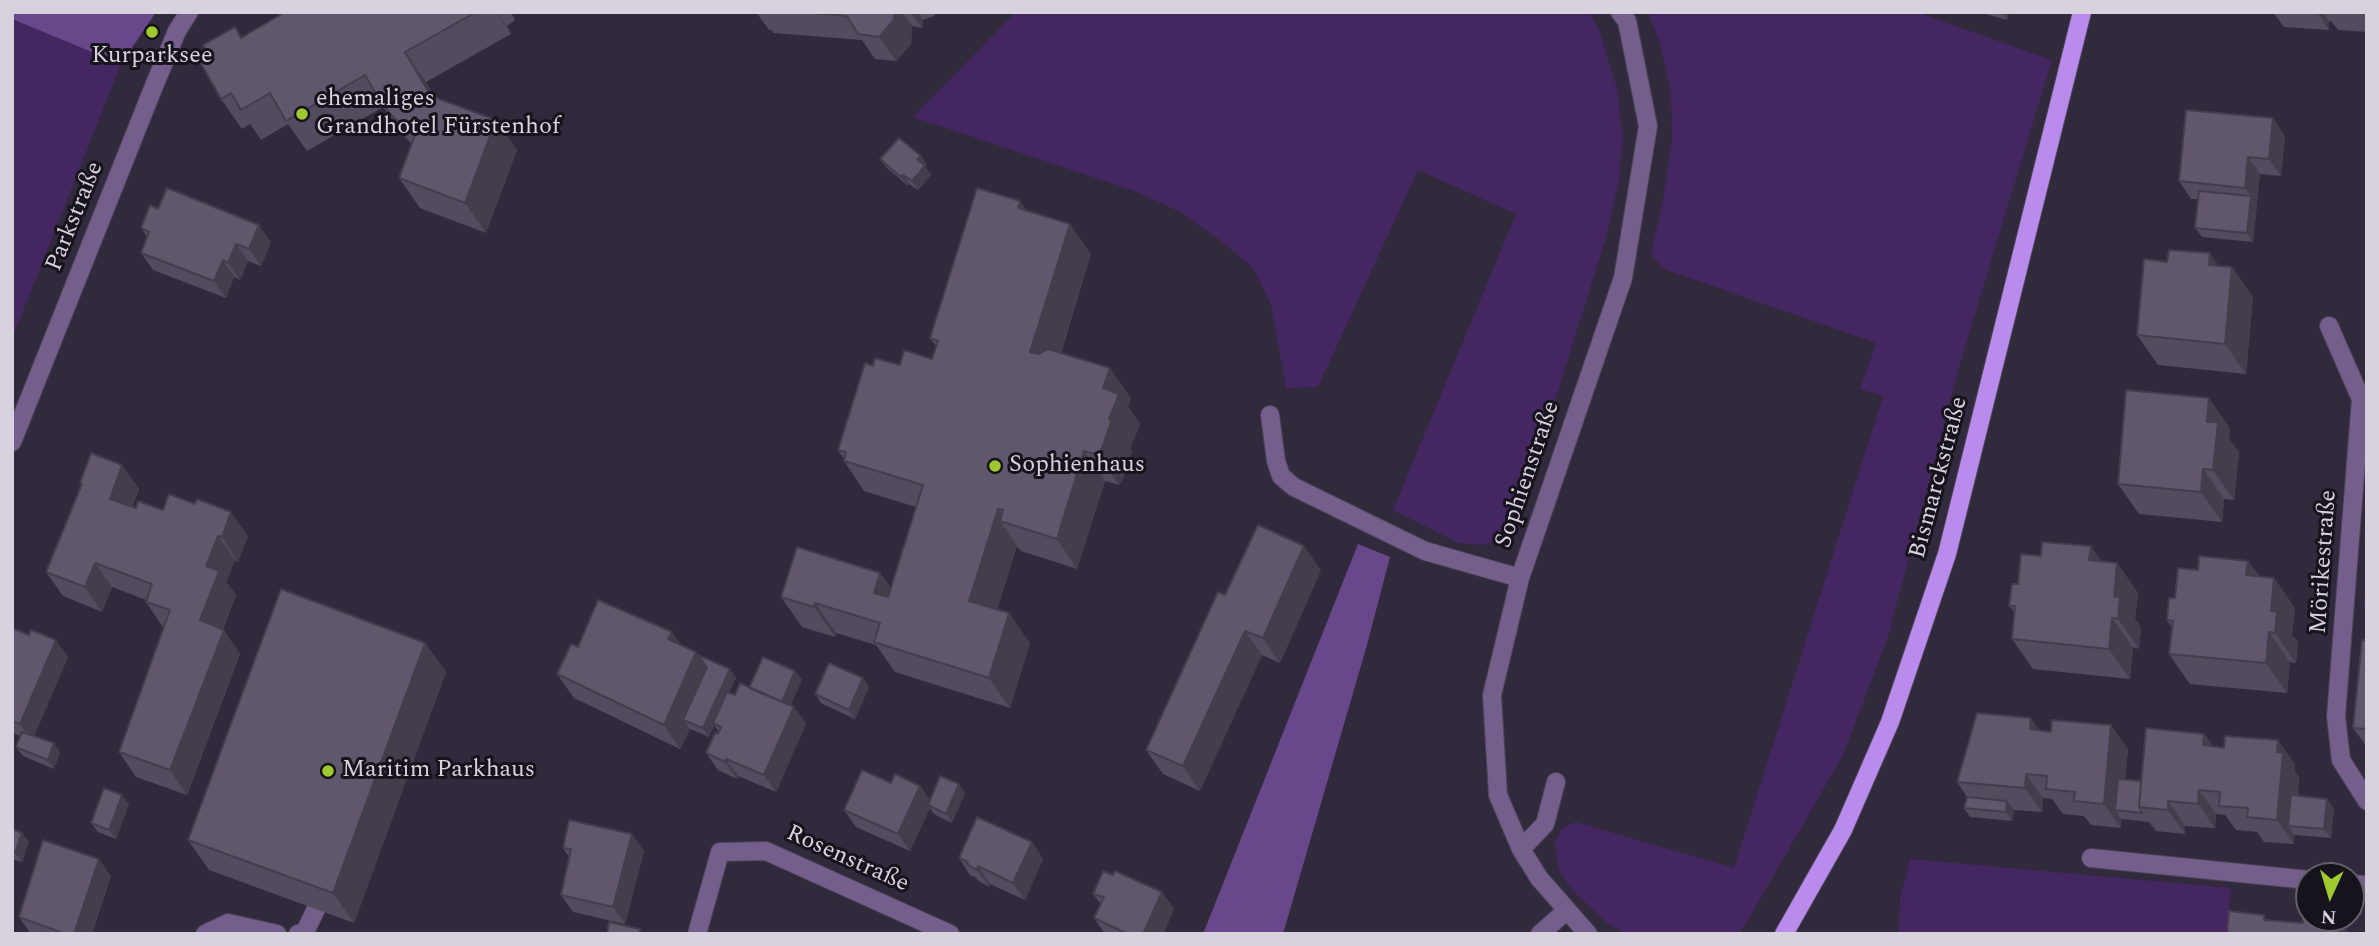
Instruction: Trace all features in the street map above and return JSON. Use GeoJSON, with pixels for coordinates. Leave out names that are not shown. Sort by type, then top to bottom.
{"type":"FeatureCollection","features":[{"type":"Feature","properties":{"kind":"main road","name":"Bismarckstraße"},"geometry":{"type":"LineString","coordinates":[[1784,934],[1843,830],[1890,722],[1947,554],[2082,12]]}},
{"type":"Feature","properties":{"kind":"street","name":"Parkstraße"},"geometry":{"type":"LineString","coordinates":[[12,442],[154,86],[177,32],[189,12]]}},
{"type":"Feature","properties":{"kind":"street","name":"Sophienstraße"},"geometry":{"type":"LineString","coordinates":[[1588,934],[1539,878],[1521,849],[1498,795],[1492,695],[1520,578],[1623,278],[1648,126],[1627,21],[1620,12]]}},
{"type":"Feature","properties":{"kind":"street","name":"Mörikestraße"},"geometry":{"type":"LineString","coordinates":[[2329,326],[2361,398],[2336,716],[2342,760],[2367,800]]}},
{"type":"Feature","properties":{"kind":"street"},"geometry":{"type":"LineString","coordinates":[[1270,415],[1276,461],[1282,476],[1294,487],[1425,551],[1520,578]]}},
{"type":"Feature","properties":{"kind":"street"},"geometry":{"type":"LineString","coordinates":[[1521,849],[1545,824],[1556,782]]}},
{"type":"Feature","properties":{"kind":"street","name":"Rosenstraße"},"geometry":{"type":"LineString","coordinates":[[697,934],[720,852],[766,851],[950,934]]}},
{"type":"Feature","properties":{"kind":"street"},"geometry":{"type":"LineString","coordinates":[[2091,858],[2295,879]]}},
{"type":"Feature","properties":{"kind":"street"},"geometry":{"type":"LineString","coordinates":[[298,934],[305,932],[316,909]]}},
{"type":"Feature","properties":{"kind":"street"},"geometry":{"type":"LineString","coordinates":[[1539,934],[1566,911]]}},
{"type":"Feature","properties":{"kind":"street"},"geometry":{"type":"LineString","coordinates":[[205,934],[228,923],[277,934]]}},
{"type":"Feature","properties":{"kind":"shaded area"},"geometry":{"type":"Polygon","coordinates":[[[12,12],[156,12],[121,64],[12,339],[12,12]]]}},
{"type":"Feature","properties":{"kind":"shaded area"},"geometry":{"type":"Polygon","coordinates":[[[12,12],[156,12],[121,64],[12,19],[12,12]]]}},
{"type":"Feature","properties":{"kind":"shaded area"},"geometry":{"type":"Polygon","coordinates":[[[1016,12],[1589,12],[1599,30],[1617,88],[1623,136],[1619,181],[1606,238],[1515,528],[1501,540],[1482,545],[1459,543],[1393,510],[1516,214],[1418,170],[1318,387],[1286,388],[1271,305],[1254,269],[1225,244],[1182,213],[1137,192],[913,117],[1016,12]]]}},
{"type":"Feature","properties":{"kind":"shaded area"},"geometry":{"type":"Polygon","coordinates":[[[1648,12],[1916,12],[2052,60],[1959,367],[1888,637],[1843,755],[1740,934],[1625,934],[1607,923],[1573,891],[1561,874],[1555,842],[1563,827],[1576,822],[1734,868],[1883,396],[1860,389],[1876,343],[1664,269],[1651,254],[1663,200],[1672,139],[1671,94],[1660,43],[1648,12]]]}},
{"type":"Feature","properties":{"kind":"shaded area"},"geometry":{"type":"Polygon","coordinates":[[[1358,544],[1390,557],[1283,934],[1203,934],[1358,544]]]}},
{"type":"Feature","properties":{"kind":"shaded area"},"geometry":{"type":"Polygon","coordinates":[[[1910,859],[2231,888],[2227,934],[1898,934],[1900,899],[1910,859]]]}},
{"type":"Feature","properties":{"kind":"building"},"geometry":{"type":"Polygon","coordinates":[[[285,12],[476,12],[405,52],[431,96],[496,120],[465,203],[399,178],[416,132],[394,118],[381,103],[365,75],[286,121],[270,93],[241,110],[231,93],[221,99],[200,62],[210,57],[203,45],[235,27],[241,38],[285,12]]]}},
{"type":"Feature","properties":{"kind":"building"},"geometry":{"type":"Polygon","coordinates":[[[803,12],[894,12],[894,20],[879,37],[858,34],[847,16],[803,12]]]}},
{"type":"Feature","properties":{"kind":"building"},"geometry":{"type":"Polygon","coordinates":[[[2186,110],[2273,118],[2269,159],[2248,157],[2245,188],[2179,181],[2186,110]]]}},
{"type":"Feature","properties":{"kind":"building"},"geometry":{"type":"Polygon","coordinates":[[[899,138],[921,156],[917,159],[925,166],[912,181],[903,175],[901,177],[880,159],[899,138]]]}},
{"type":"Feature","properties":{"kind":"building"},"geometry":{"type":"Polygon","coordinates":[[[167,188],[259,225],[249,249],[236,244],[228,263],[223,260],[214,281],[141,253],[149,232],[141,228],[150,205],[158,209],[167,188]]]}},
{"type":"Feature","properties":{"kind":"building","name":"Sophienhaus"},"geometry":{"type":"Polygon","coordinates":[[[977,188],[1020,201],[1018,208],[1070,224],[1030,352],[1038,354],[1048,349],[1110,368],[1103,388],[1119,394],[1101,451],[1098,455],[1084,451],[1057,539],[1000,521],[1003,510],[998,509],[969,601],[1009,613],[989,678],[874,642],[880,623],[815,603],[814,607],[781,597],[797,547],[880,573],[874,593],[888,597],[923,485],[844,461],[846,452],[838,450],[865,363],[873,366],[875,358],[900,365],[904,350],[932,359],[938,341],[930,338],[977,188]]]}},
{"type":"Feature","properties":{"kind":"building"},"geometry":{"type":"Polygon","coordinates":[[[2199,191],[2251,196],[2247,233],[2195,228],[2199,191]]]}},
{"type":"Feature","properties":{"kind":"building"},"geometry":{"type":"Polygon","coordinates":[[[2169,250],[2210,253],[2209,265],[2232,267],[2225,344],[2137,335],[2144,259],[2167,262],[2169,250]]]}},
{"type":"Feature","properties":{"kind":"building"},"geometry":{"type":"Polygon","coordinates":[[[2126,390],[2209,398],[2207,422],[2218,422],[2213,470],[2203,469],[2201,492],[2118,484],[2126,390]]]}},
{"type":"Feature","properties":{"kind":"building"},"geometry":{"type":"Polygon","coordinates":[[[91,453],[122,465],[110,499],[136,508],[138,501],[163,510],[169,494],[195,504],[197,499],[231,512],[222,537],[218,536],[206,566],[219,571],[200,620],[224,630],[170,770],[119,752],[170,610],[146,602],[152,584],[95,563],[85,587],[46,572],[82,484],[80,483],[91,453]]]}},
{"type":"Feature","properties":{"kind":"building"},"geometry":{"type":"Polygon","coordinates":[[[1258,525],[1304,546],[1263,638],[1245,631],[1183,766],[1146,750],[1218,592],[1225,595],[1258,525]]]}},
{"type":"Feature","properties":{"kind":"building"},"geometry":{"type":"Polygon","coordinates":[[[2042,542],[2091,546],[2089,560],[2117,563],[2114,597],[2120,597],[2118,619],[2112,618],[2109,649],[2012,639],[2015,606],[2009,606],[2012,584],[2018,584],[2021,554],[2041,556],[2042,542]]]}},
{"type":"Feature","properties":{"kind":"building"},"geometry":{"type":"Polygon","coordinates":[[[2199,556],[2248,561],[2246,575],[2274,578],[2271,611],[2277,612],[2275,633],[2269,632],[2266,663],[2169,654],[2173,621],[2167,620],[2169,598],[2175,598],[2178,568],[2198,570],[2199,556]]]}},
{"type":"Feature","properties":{"kind":"building","name":"Maritim Parkhaus"},"geometry":{"type":"Polygon","coordinates":[[[281,589],[425,643],[333,893],[188,840],[281,589]]]}},
{"type":"Feature","properties":{"kind":"building"},"geometry":{"type":"Polygon","coordinates":[[[598,600],[672,632],[668,639],[696,652],[664,725],[557,674],[571,644],[578,647],[598,600]]]}},
{"type":"Feature","properties":{"kind":"building"},"geometry":{"type":"Polygon","coordinates":[[[12,628],[29,635],[31,630],[56,640],[20,724],[12,721],[12,628]]]}},
{"type":"Feature","properties":{"kind":"building"},"geometry":{"type":"Polygon","coordinates":[[[2362,640],[2367,640],[2367,729],[2353,728],[2362,640]]]}},
{"type":"Feature","properties":{"kind":"building"},"geometry":{"type":"Polygon","coordinates":[[[698,655],[730,669],[703,728],[683,720],[707,667],[698,655]]]}},
{"type":"Feature","properties":{"kind":"building"},"geometry":{"type":"Polygon","coordinates":[[[763,657],[795,671],[782,702],[749,688],[763,657]]]}},
{"type":"Feature","properties":{"kind":"building"},"geometry":{"type":"Polygon","coordinates":[[[829,663],[863,678],[849,710],[815,694],[829,663]]]}},
{"type":"Feature","properties":{"kind":"building"},"geometry":{"type":"Polygon","coordinates":[[[740,683],[794,707],[764,775],[706,753],[715,733],[718,734],[721,727],[713,723],[727,692],[735,695],[740,683]]]}},
{"type":"Feature","properties":{"kind":"building"},"geometry":{"type":"Polygon","coordinates":[[[1977,713],[2031,718],[2030,729],[2051,732],[2052,720],[2111,725],[2104,804],[2074,801],[2075,792],[2046,789],[2047,776],[2026,774],[2025,788],[1957,782],[1977,713]]]}},
{"type":"Feature","properties":{"kind":"building"},"geometry":{"type":"Polygon","coordinates":[[[2146,728],[2204,734],[2203,745],[2224,748],[2225,736],[2278,740],[2277,752],[2283,753],[2277,820],[2247,817],[2248,808],[2219,806],[2220,792],[2199,790],[2198,804],[2168,801],[2168,810],[2139,807],[2146,728]]]}},
{"type":"Feature","properties":{"kind":"building"},"geometry":{"type":"Polygon","coordinates":[[[22,732],[54,743],[48,760],[16,747],[22,732]]]}},
{"type":"Feature","properties":{"kind":"building"},"geometry":{"type":"Polygon","coordinates":[[[862,770],[891,783],[895,774],[920,786],[898,834],[844,810],[862,770]]]}},
{"type":"Feature","properties":{"kind":"building"},"geometry":{"type":"Polygon","coordinates":[[[940,776],[959,784],[946,814],[928,805],[940,776]]]}},
{"type":"Feature","properties":{"kind":"building"},"geometry":{"type":"Polygon","coordinates":[[[2118,779],[2141,781],[2139,807],[2142,813],[2115,810],[2118,779]]]}},
{"type":"Feature","properties":{"kind":"building"},"geometry":{"type":"Polygon","coordinates":[[[104,788],[122,795],[109,830],[91,823],[104,788]]]}},
{"type":"Feature","properties":{"kind":"building"},"geometry":{"type":"Polygon","coordinates":[[[2291,795],[2327,799],[2324,829],[2288,826],[2291,795]]]}},
{"type":"Feature","properties":{"kind":"building"},"geometry":{"type":"Polygon","coordinates":[[[1967,797],[2007,801],[2006,812],[1964,808],[1967,797]]]}},
{"type":"Feature","properties":{"kind":"building"},"geometry":{"type":"Polygon","coordinates":[[[977,817],[1032,842],[1013,883],[978,866],[977,870],[959,858],[977,817]]]}},
{"type":"Feature","properties":{"kind":"building"},"geometry":{"type":"Polygon","coordinates":[[[569,820],[632,834],[613,907],[561,895],[571,849],[563,848],[569,820]]]}},
{"type":"Feature","properties":{"kind":"building"},"geometry":{"type":"Polygon","coordinates":[[[12,829],[22,833],[15,853],[12,852],[12,829]]]}},
{"type":"Feature","properties":{"kind":"building"},"geometry":{"type":"Polygon","coordinates":[[[43,840],[99,859],[74,934],[66,934],[19,917],[43,840]]]}},
{"type":"Feature","properties":{"kind":"building"},"geometry":{"type":"Polygon","coordinates":[[[1103,871],[1113,875],[1115,871],[1162,892],[1143,934],[1128,934],[1094,918],[1104,897],[1093,894],[1103,871]]]}},
{"type":"Feature","properties":{"kind":"building"},"geometry":{"type":"Polygon","coordinates":[[[2229,911],[2264,915],[2264,920],[2295,922],[2295,932],[2339,932],[2339,934],[2227,934],[2229,911]]]}},
{"type":"Feature","properties":{"kind":"building"},"geometry":{"type":"Polygon","coordinates":[[[609,922],[640,929],[639,934],[607,934],[609,922]]]}},
{"type":"Feature","properties":{"kind":"place","name":"Kurparksee"},"geometry":{"type":"Point","coordinates":[152,32]}},
{"type":"Feature","properties":{"kind":"place","name":"ehemaliges Grandhotel Fürstenhof"},"geometry":{"type":"Point","coordinates":[302,114]}},
{"type":"Feature","properties":{"kind":"place","name":"Sophienhaus"},"geometry":{"type":"Point","coordinates":[995,466]}},
{"type":"Feature","properties":{"kind":"place","name":"Maritim Parkhaus"},"geometry":{"type":"Point","coordinates":[328,771]}}]}
